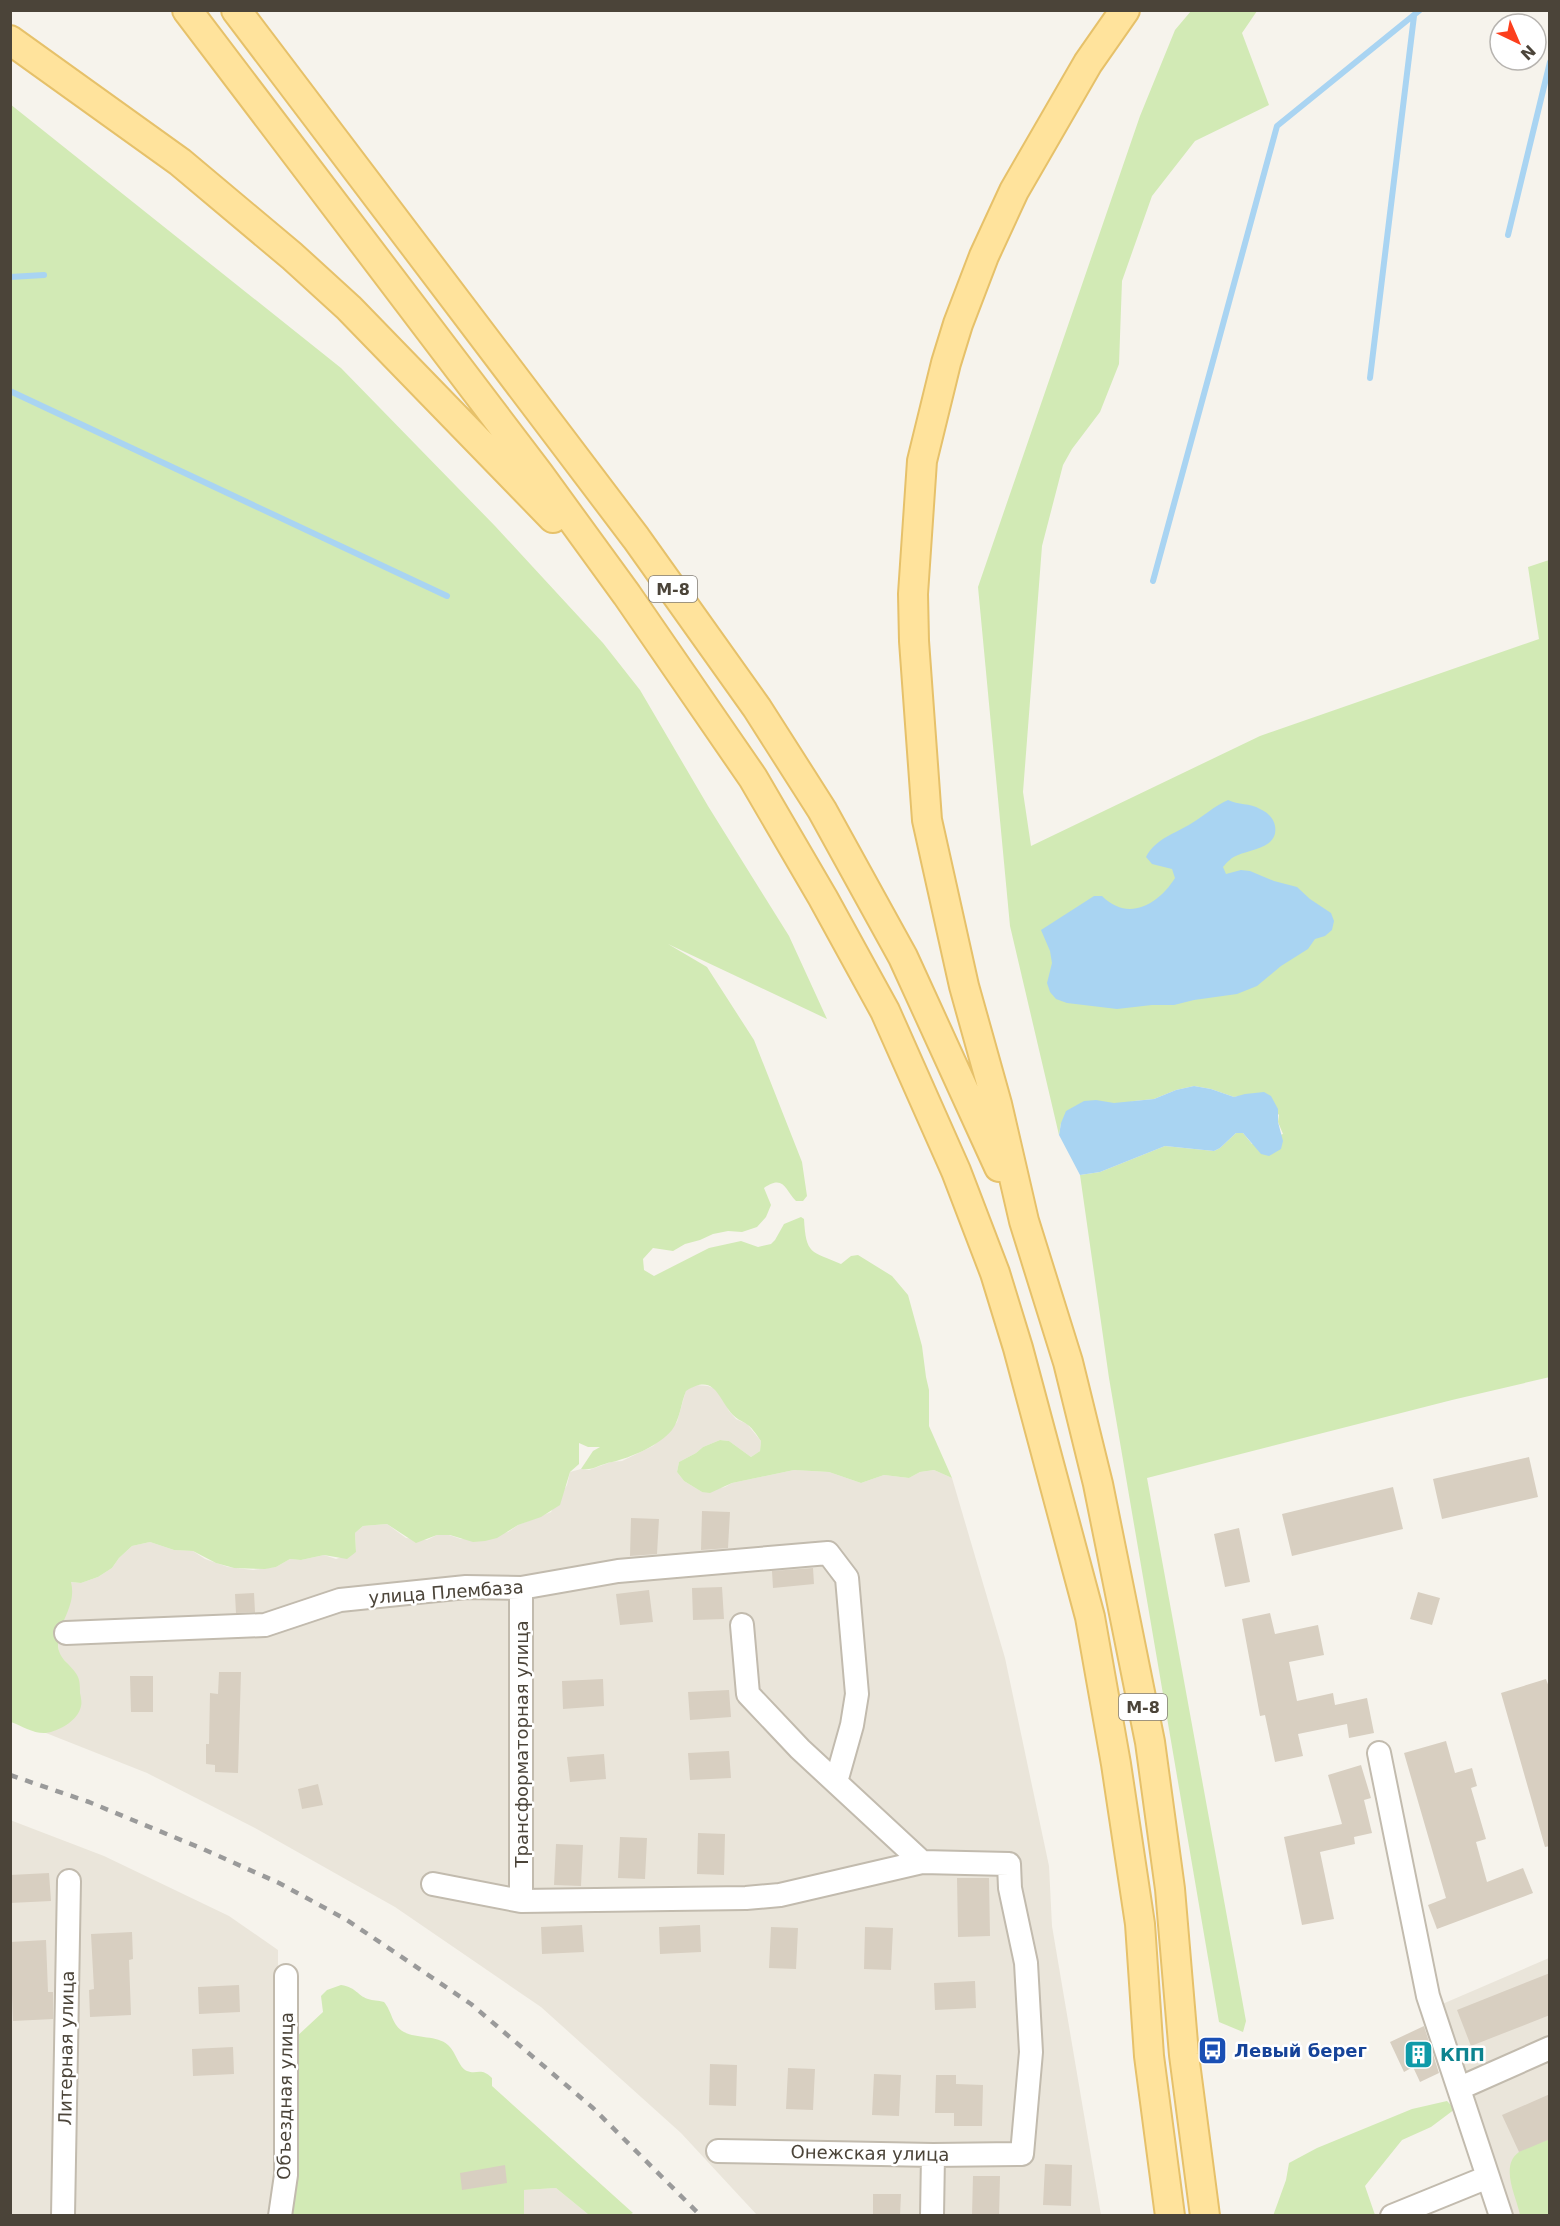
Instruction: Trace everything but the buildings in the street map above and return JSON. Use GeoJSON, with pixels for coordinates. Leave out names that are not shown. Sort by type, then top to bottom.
{"type":"FeatureCollection","features":[{"type":"Feature","properties":{"kind":"main road","name":"М-8"},"geometry":{"type":"LineString","coordinates":[[187,10],[539,474],[753,778],[823,898],[879,1001],[956,1171],[995,1273],[1054,1479],[1092,1629],[1116,1764],[1140,1924],[1149,2056],[1170,2216]]}},
{"type":"Feature","properties":{"kind":"main road","name":"М-8"},"geometry":{"type":"LineString","coordinates":[[236,10],[636,538],[758,708],[822,810],[903,957],[1024,1221],[1074,1384],[1098,1484],[1150,1742],[1170,1890],[1184,2055],[1205,2216]]}},
{"type":"Feature","properties":{"kind":"main road"},"geometry":{"type":"LineString","coordinates":[[1024,1221],[997,1104],[964,986],[927,820],[914,641],[913,594],[917,515],[922,461],[938,396],[958,324],[984,256],[1014,191],[1050,128],[1088,63],[1125,10]]}},
{"type":"Feature","properties":{"kind":"main road","name":"М-8"},"geometry":{"type":"LineString","coordinates":[[10,40],[180,162],[350,308],[627,596]]}},
{"type":"Feature","properties":{"kind":"street","name":"улица Плембаза"},"geometry":{"type":"LineString","coordinates":[[66,1633],[265,1625],[340,1600],[466,1587],[521,1588],[618,1571],[828,1553],[847,1578],[857,1694],[852,1725],[836,1782]]}},
{"type":"Feature","properties":{"kind":"street","name":"Трансформаторная улица"},"geometry":{"type":"LineString","coordinates":[[521,1588],[521,1901]]}},
{"type":"Feature","properties":{"kind":"street"},"geometry":{"type":"LineString","coordinates":[[742,1625],[748,1694],[800,1749],[922,1862]]}},
{"type":"Feature","properties":{"kind":"street"},"geometry":{"type":"LineString","coordinates":[[1380,1753],[1428,1996],[1501,2216]]}},
{"type":"Feature","properties":{"kind":"street"},"geometry":{"type":"LineString","coordinates":[[433,1884],[521,1901],[746,1898],[780,1895],[922,1862]]}},
{"type":"Feature","properties":{"kind":"street","name":"Онежская улица"},"geometry":{"type":"LineString","coordinates":[[718,2151],[933,2155],[1022,2154],[1031,2052],[1026,1963],[1010,1888],[1009,1864],[922,1862]]}},
{"type":"Feature","properties":{"kind":"street","name":"Литерная улица"},"geometry":{"type":"LineString","coordinates":[[63,2216],[69,1881]]}},
{"type":"Feature","properties":{"kind":"street","name":"Объездная улица"},"geometry":{"type":"LineString","coordinates":[[280,2216],[286,2175],[286,1976]]}},
{"type":"Feature","properties":{"kind":"street"},"geometry":{"type":"LineString","coordinates":[[1460,2088],[1550,2048]]}},
{"type":"Feature","properties":{"kind":"street"},"geometry":{"type":"LineString","coordinates":[[932,2216],[933,2155]]}},
{"type":"Feature","properties":{"kind":"street"},"geometry":{"type":"LineString","coordinates":[[1392,2216],[1488,2177]]}},
{"type":"Feature","properties":{"kind":"shaded area"},"geometry":{"type":"Polygon","coordinates":[[[696,1385],[718,1390],[729,1411],[736,1419],[747,1424],[761,1441],[760,1451],[751,1457],[729,1441],[720,1440],[703,1447],[679,1462],[677,1472],[684,1481],[702,1492],[794,1470],[829,1472],[861,1483],[884,1475],[909,1478],[920,1472],[934,1470],[952,1478],[1005,1658],[1049,1866],[1052,1926],[1101,2215],[757,2215],[681,2133],[541,2007],[395,1907],[255,1828],[147,1773],[46,1733],[68,1724],[72,1669],[59,1654],[58,1644],[70,1582],[81,1583],[98,1577],[112,1568],[132,1546],[150,1542],[174,1550],[193,1551],[205,1559],[228,1567],[253,1570],[276,1567],[290,1559],[301,1560],[324,1555],[336,1559],[356,1552],[355,1533],[363,1526],[387,1524],[406,1538],[427,1540],[437,1535],[449,1535],[461,1539],[508,1532],[518,1525],[551,1512],[567,1485],[570,1472],[581,1469],[589,1470],[611,1462],[622,1461],[653,1446],[677,1422],[686,1390],[696,1385]]]}},
{"type":"Feature","properties":{"kind":"shaded area"},"geometry":{"type":"Polygon","coordinates":[[[10,1820],[104,1856],[229,1916],[278,1950],[278,2173],[272,2215],[11,2215],[10,1820]]]}},
{"type":"Feature","properties":{"kind":"shaded area"},"geometry":{"type":"Polygon","coordinates":[[[1549,1958],[1549,2215],[1510,2215],[1440,2005],[1549,1958]]]}},
{"type":"Feature","properties":{"kind":"shaded area"},"geometry":{"type":"Polygon","coordinates":[[[556,2188],[589,2215],[524,2216],[524,2190],[556,2188]]]}},
{"type":"Feature","properties":{"kind":"green space"},"geometry":{"type":"Polygon","coordinates":[[[1191,11],[1257,11],[1242,33],[1269,105],[1195,141],[1152,196],[1122,281],[1119,364],[1100,412],[1063,465],[1042,546],[1023,792],[1031,846],[1260,736],[1539,639],[1528,567],[1549,560],[1550,1377],[1147,1478],[1246,2021],[1243,2032],[1219,2022],[1109,1378],[1080,1175],[1100,1172],[1165,1146],[1214,1151],[1236,1133],[1243,1133],[1252,1144],[1283,1134],[1278,1122],[1279,1115],[1258,1093],[1234,1097],[1194,1086],[1154,1099],[1134,1101],[1061,1123],[1059,1135],[1010,926],[978,587],[1140,116],[1175,30],[1191,11]]]}},
{"type":"Feature","properties":{"kind":"green space"},"geometry":{"type":"Polygon","coordinates":[[[10,104],[341,368],[495,526],[603,643],[640,690],[708,806],[789,936],[827,1019],[668,944],[707,967],[754,1040],[802,1162],[807,1196],[803,1201],[796,1201],[783,1185],[771,1184],[764,1188],[771,1205],[766,1217],[757,1227],[742,1232],[728,1231],[713,1234],[673,1251],[653,1248],[643,1259],[644,1270],[654,1276],[709,1248],[741,1241],[758,1247],[771,1244],[784,1224],[801,1217],[804,1219],[809,1246],[817,1254],[841,1264],[851,1256],[858,1255],[892,1276],[908,1295],[922,1346],[929,1390],[929,1426],[952,1478],[934,1470],[920,1472],[909,1478],[884,1475],[861,1483],[829,1472],[794,1470],[732,1483],[710,1493],[702,1492],[684,1481],[677,1472],[679,1462],[703,1447],[720,1440],[729,1441],[751,1457],[760,1451],[761,1441],[750,1427],[733,1415],[715,1390],[710,1386],[696,1386],[686,1391],[672,1430],[660,1441],[644,1450],[593,1468],[581,1469],[593,1451],[600,1447],[588,1447],[579,1443],[579,1464],[570,1472],[560,1505],[541,1517],[518,1525],[497,1538],[473,1542],[450,1535],[437,1535],[416,1543],[387,1524],[363,1526],[355,1533],[356,1552],[347,1559],[324,1555],[301,1560],[290,1559],[276,1567],[265,1569],[234,1568],[216,1563],[193,1551],[174,1550],[150,1542],[132,1546],[112,1568],[98,1577],[81,1583],[71,1582],[72,1599],[61,1628],[58,1644],[62,1657],[79,1679],[81,1703],[76,1716],[62,1728],[46,1733],[33,1731],[11,1722],[10,104]]]}},
{"type":"Feature","properties":{"kind":"green space"},"geometry":{"type":"Polygon","coordinates":[[[341,1985],[351,1988],[368,1999],[384,2002],[397,2026],[404,2032],[443,2042],[451,2048],[464,2069],[470,2072],[482,2072],[492,2078],[492,2086],[633,2213],[629,2215],[589,2215],[556,2188],[524,2190],[524,2215],[289,2216],[294,2039],[323,2012],[321,1996],[327,1990],[341,1985]]]}},
{"type":"Feature","properties":{"kind":"green space"},"geometry":{"type":"Polygon","coordinates":[[[1447,2101],[1455,2109],[1431,2127],[1402,2140],[1365,2186],[1375,2215],[1273,2216],[1286,2180],[1289,2163],[1317,2148],[1412,2109],[1447,2101]]]}},
{"type":"Feature","properties":{"kind":"green space"},"geometry":{"type":"Polygon","coordinates":[[[1549,2139],[1549,2215],[1520,2215],[1511,2182],[1510,2165],[1519,2152],[1549,2139]]]}},
{"type":"Feature","properties":{"kind":"water"},"geometry":{"type":"Polygon","coordinates":[[[1228,800],[1256,807],[1265,812],[1273,820],[1275,833],[1273,839],[1263,846],[1230,860],[1223,867],[1226,874],[1241,870],[1250,871],[1297,887],[1331,913],[1334,921],[1332,930],[1325,936],[1315,939],[1308,949],[1281,966],[1257,986],[1237,994],[1174,1005],[1117,1009],[1067,1003],[1056,999],[1047,983],[1052,963],[1050,951],[1041,930],[1094,896],[1102,896],[1112,904],[1132,909],[1142,907],[1160,896],[1175,878],[1172,869],[1152,864],[1146,857],[1150,851],[1160,841],[1228,800]]]}},
{"type":"Feature","properties":{"kind":"water"},"geometry":{"type":"Polygon","coordinates":[[[1194,1086],[1234,1097],[1264,1092],[1271,1096],[1278,1109],[1278,1122],[1283,1141],[1281,1149],[1269,1156],[1261,1154],[1243,1133],[1236,1133],[1214,1151],[1165,1146],[1100,1172],[1080,1175],[1059,1135],[1066,1111],[1084,1101],[1114,1103],[1154,1099],[1194,1086]]]}},
{"type":"Feature","properties":{"kind":"waterway"},"geometry":{"type":"LineString","coordinates":[[1153,581],[1277,126],[1420,10]]}},
{"type":"Feature","properties":{"kind":"waterway"},"geometry":{"type":"LineString","coordinates":[[1370,378],[1414,16]]}},
{"type":"Feature","properties":{"kind":"waterway"},"geometry":{"type":"LineString","coordinates":[[1508,235],[1550,62]]}},
{"type":"Feature","properties":{"kind":"waterway"},"geometry":{"type":"LineString","coordinates":[[10,277],[44,275]]}},
{"type":"Feature","properties":{"kind":"waterway"},"geometry":{"type":"LineString","coordinates":[[10,391],[447,596]]}},
{"type":"Feature","properties":{"kind":"railway"},"geometry":{"type":"LineString","coordinates":[[10,1775],[89,1802],[203,1849],[279,1883],[347,1920],[471,2004],[593,2108],[701,2216]]}},
{"type":"Feature","properties":{"kind":"place","name":"Левый берег"},"geometry":{"type":"Point","coordinates":[1213,2050]}},
{"type":"Feature","properties":{"kind":"place","name":"КПП"},"geometry":{"type":"Point","coordinates":[1419,2054]}}]}
